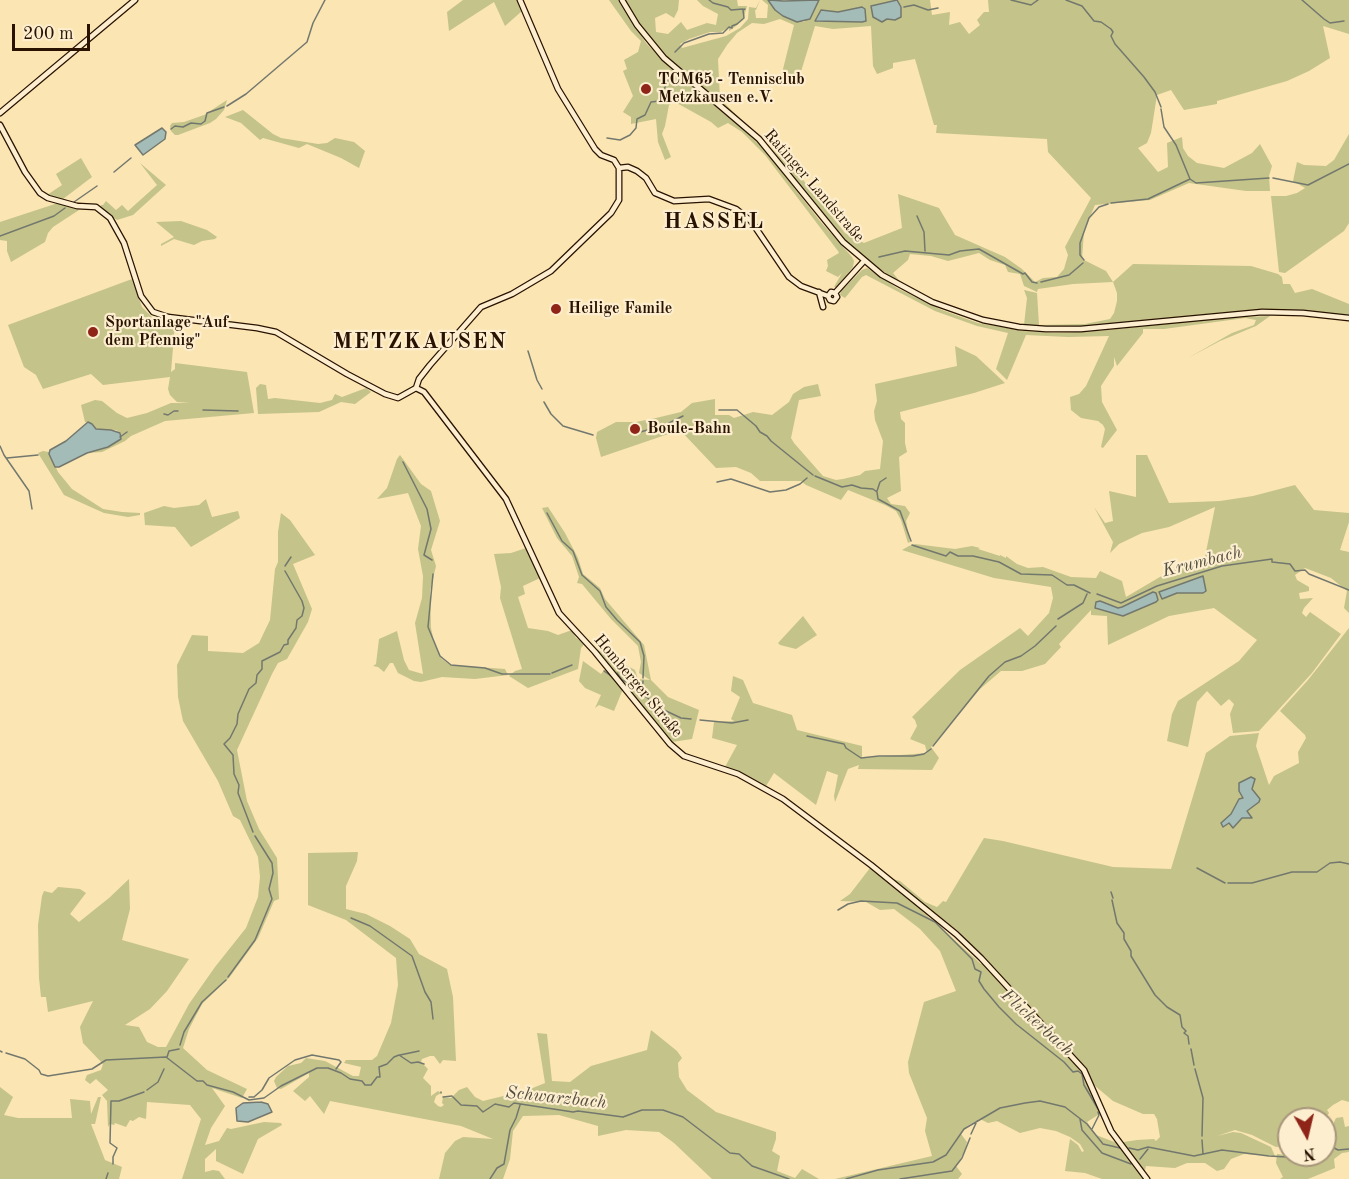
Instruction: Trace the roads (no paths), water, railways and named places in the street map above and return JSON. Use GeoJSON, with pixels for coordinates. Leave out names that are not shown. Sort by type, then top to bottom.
{"type":"FeatureCollection","features":[{"type":"Feature","properties":{"kind":"main road"},"geometry":{"type":"LineString","coordinates":[[0,113],[135,0]]}},
{"type":"Feature","properties":{"kind":"main road"},"geometry":{"type":"LineString","coordinates":[[0,125],[25,172],[40,193],[48,198],[77,206],[96,207],[110,218],[124,243],[141,296],[147,306],[157,314],[276,332],[346,374],[385,394],[398,398],[416,388],[419,379],[481,307],[512,294],[551,271],[611,213],[619,200],[619,168],[614,160],[601,155],[594,149],[558,88],[520,0]]}},
{"type":"Feature","properties":{"kind":"main road","name":"Ratinger Landstraße"},"geometry":{"type":"LineString","coordinates":[[622,0],[651,44],[675,68],[759,139],[821,217],[856,254],[898,285],[945,308],[983,320],[1030,328],[1081,329],[1262,312],[1349,318]]}},
{"type":"Feature","properties":{"kind":"main road"},"geometry":{"type":"LineString","coordinates":[[619,168],[632,168],[642,174],[654,192],[674,201],[709,199],[736,209],[751,221],[789,277],[801,286],[828,296],[830,300],[834,301],[837,297],[835,293],[864,261]]}},
{"type":"Feature","properties":{"kind":"main road"},"geometry":{"type":"LineString","coordinates":[[854,272],[856,254]]}},
{"type":"Feature","properties":{"kind":"main road"},"geometry":{"type":"LineString","coordinates":[[819,292],[823,307]]}},
{"type":"Feature","properties":{"kind":"main road","name":"Homberger Straße"},"geometry":{"type":"LineString","coordinates":[[416,388],[424,392],[506,500],[559,613],[596,652],[677,752],[738,774],[777,796],[871,865],[956,934],[1084,1070],[1111,1131],[1146,1179]]}},
{"type":"Feature","properties":{"kind":"water"},"geometry":{"type":"Polygon","coordinates":[[[768,0],[819,0],[810,19],[797,22],[775,10],[768,0]]]}},
{"type":"Feature","properties":{"kind":"water"},"geometry":{"type":"Polygon","coordinates":[[[897,0],[901,7],[901,17],[882,22],[873,17],[871,6],[897,0]]]}},
{"type":"Feature","properties":{"kind":"water"},"geometry":{"type":"Polygon","coordinates":[[[862,7],[865,9],[866,21],[815,21],[821,10],[838,12],[862,7]]]}},
{"type":"Feature","properties":{"kind":"water"},"geometry":{"type":"Polygon","coordinates":[[[162,128],[166,132],[165,139],[143,155],[135,145],[162,128]]]}},
{"type":"Feature","properties":{"kind":"water"},"geometry":{"type":"Polygon","coordinates":[[[88,422],[96,429],[120,433],[121,439],[108,447],[87,453],[55,467],[49,454],[50,450],[66,441],[88,422]]]}},
{"type":"Feature","properties":{"kind":"water"},"geometry":{"type":"Polygon","coordinates":[[[1203,576],[1206,591],[1203,593],[1177,593],[1162,599],[1159,592],[1203,576]]]}},
{"type":"Feature","properties":{"kind":"water"},"geometry":{"type":"Polygon","coordinates":[[[1153,592],[1156,593],[1158,600],[1156,602],[1123,616],[1095,608],[1096,602],[1100,601],[1118,608],[1122,607],[1153,592]]]}},
{"type":"Feature","properties":{"kind":"water"},"geometry":{"type":"Polygon","coordinates":[[[1251,777],[1255,779],[1252,789],[1260,799],[1247,811],[1252,818],[1242,818],[1233,828],[1229,823],[1223,827],[1221,823],[1231,814],[1239,799],[1243,798],[1239,791],[1239,783],[1251,777]]]}},
{"type":"Feature","properties":{"kind":"water"},"geometry":{"type":"Polygon","coordinates":[[[243,1103],[268,1104],[272,1112],[248,1122],[237,1121],[236,1108],[243,1103]]]}},
{"type":"Feature","properties":{"kind":"waterway"},"geometry":{"type":"LineString","coordinates":[[227,106],[246,94],[307,42],[313,23],[325,0]]}},
{"type":"Feature","properties":{"kind":"waterway"},"geometry":{"type":"LineString","coordinates":[[709,0],[731,10],[743,9]]}},
{"type":"Feature","properties":{"kind":"waterway"},"geometry":{"type":"LineString","coordinates":[[1011,0],[1031,5],[1038,0]]}},
{"type":"Feature","properties":{"kind":"waterway"},"geometry":{"type":"LineString","coordinates":[[1066,0],[1082,6],[1094,21],[1101,22],[1111,29],[1113,32],[1111,36],[1115,44],[1155,92],[1161,107]]}},
{"type":"Feature","properties":{"kind":"waterway"},"geometry":{"type":"LineString","coordinates":[[1302,0],[1330,23],[1344,21]]}},
{"type":"Feature","properties":{"kind":"waterway"},"geometry":{"type":"LineString","coordinates":[[904,7],[914,5],[928,10],[938,8]]}},
{"type":"Feature","properties":{"kind":"waterway"},"geometry":{"type":"LineString","coordinates":[[675,52],[684,43],[709,34],[723,33],[729,27],[732,28],[744,18],[743,10],[745,9]]}},
{"type":"Feature","properties":{"kind":"waterway"},"geometry":{"type":"LineString","coordinates":[[607,138],[620,140],[630,135],[636,128],[637,119],[645,115],[651,102],[659,101],[669,78]]}},
{"type":"Feature","properties":{"kind":"waterway"},"geometry":{"type":"LineString","coordinates":[[171,129],[191,123],[201,124],[205,121],[207,113],[224,107]]}},
{"type":"Feature","properties":{"kind":"waterway"},"geometry":{"type":"LineString","coordinates":[[1161,109],[1164,127],[1176,145],[1190,179],[1196,183],[1269,178]]}},
{"type":"Feature","properties":{"kind":"waterway"},"geometry":{"type":"LineString","coordinates":[[114,172],[131,158]]}},
{"type":"Feature","properties":{"kind":"waterway"},"geometry":{"type":"LineString","coordinates":[[1273,178],[1308,185],[1349,164]]}},
{"type":"Feature","properties":{"kind":"waterway"},"geometry":{"type":"LineString","coordinates":[[1111,203],[1148,199],[1190,179]]}},
{"type":"Feature","properties":{"kind":"waterway"},"geometry":{"type":"LineString","coordinates":[[74,202],[97,186]]}},
{"type":"Feature","properties":{"kind":"waterway"},"geometry":{"type":"LineString","coordinates":[[1084,260],[1080,255],[1080,243],[1089,218],[1099,207],[1108,204]]}},
{"type":"Feature","properties":{"kind":"waterway"},"geometry":{"type":"LineString","coordinates":[[0,236],[54,216],[65,208]]}},
{"type":"Feature","properties":{"kind":"waterway"},"geometry":{"type":"LineString","coordinates":[[917,216],[924,232],[925,251]]}},
{"type":"Feature","properties":{"kind":"waterway"},"geometry":{"type":"LineString","coordinates":[[879,257],[905,251],[949,255],[979,249],[1023,274],[1025,273],[1032,282],[1037,283]]}},
{"type":"Feature","properties":{"kind":"waterway"},"geometry":{"type":"LineString","coordinates":[[1041,282],[1069,275],[1083,263]]}},
{"type":"Feature","properties":{"kind":"waterway","name":"Krumbach"},"geometry":{"type":"LineString","coordinates":[[528,351],[542,389]]}},
{"type":"Feature","properties":{"kind":"waterway","name":"Krumbach"},"geometry":{"type":"LineString","coordinates":[[544,402],[551,414],[563,426],[593,435]]}},
{"type":"Feature","properties":{"kind":"waterway"},"geometry":{"type":"LineString","coordinates":[[203,410],[238,411]]}},
{"type":"Feature","properties":{"kind":"waterway","name":"Krumbach"},"geometry":{"type":"LineString","coordinates":[[719,410],[737,410],[813,475]]}},
{"type":"Feature","properties":{"kind":"waterway"},"geometry":{"type":"LineString","coordinates":[[164,414],[168,415],[178,411]]}},
{"type":"Feature","properties":{"kind":"waterway","name":"Krumbach"},"geometry":{"type":"LineString","coordinates":[[661,427],[683,416]]}},
{"type":"Feature","properties":{"kind":"waterway","name":"Krumbach"},"geometry":{"type":"LineString","coordinates":[[633,434],[651,429]]}},
{"type":"Feature","properties":{"kind":"waterway"},"geometry":{"type":"LineString","coordinates":[[120,437],[127,432]]}},
{"type":"Feature","properties":{"kind":"waterway"},"geometry":{"type":"LineString","coordinates":[[0,446],[29,491],[32,509]]}},
{"type":"Feature","properties":{"kind":"waterway"},"geometry":{"type":"LineString","coordinates":[[7,458],[38,455]]}},
{"type":"Feature","properties":{"kind":"waterway"},"geometry":{"type":"LineString","coordinates":[[403,462],[427,509],[431,529],[424,555],[432,560]]}},
{"type":"Feature","properties":{"kind":"waterway","name":"Krumbach"},"geometry":{"type":"LineString","coordinates":[[815,476],[842,487],[852,485],[873,489],[877,492],[878,499],[900,511],[911,541]]}},
{"type":"Feature","properties":{"kind":"waterway"},"geometry":{"type":"LineString","coordinates":[[717,482],[731,479],[770,492],[786,490],[807,478]]}},
{"type":"Feature","properties":{"kind":"waterway"},"geometry":{"type":"LineString","coordinates":[[877,491],[880,482],[886,478]]}},
{"type":"Feature","properties":{"kind":"waterway"},"geometry":{"type":"LineString","coordinates":[[547,513],[562,541],[573,551],[582,575],[600,591],[606,607],[640,642],[644,656],[643,678]]}},
{"type":"Feature","properties":{"kind":"waterway","name":"Krumbach"},"geometry":{"type":"LineString","coordinates":[[912,545],[946,556],[950,552],[958,556],[973,556],[999,562],[1021,574],[1052,575],[1067,585],[1074,585],[1090,593]]}},
{"type":"Feature","properties":{"kind":"waterway"},"geometry":{"type":"LineString","coordinates":[[285,566],[291,557]]}},
{"type":"Feature","properties":{"kind":"waterway","name":"Krumbach"},"geometry":{"type":"LineString","coordinates":[[1097,594],[1121,603],[1157,586],[1222,566],[1272,559],[1272,562],[1290,564],[1295,571],[1305,570],[1309,574],[1349,590]]}},
{"type":"Feature","properties":{"kind":"waterway"},"geometry":{"type":"LineString","coordinates":[[253,832],[238,793],[239,785],[234,774],[233,755],[224,744],[237,724],[238,714],[249,689],[256,683],[257,675],[262,669],[262,661],[280,652],[284,645],[288,644],[296,628],[297,620],[302,616],[304,608],[302,601],[285,571]]}},
{"type":"Feature","properties":{"kind":"waterway"},"geometry":{"type":"LineString","coordinates":[[433,574],[428,627],[440,656],[451,665],[485,668],[502,674],[514,674]]}},
{"type":"Feature","properties":{"kind":"waterway"},"geometry":{"type":"LineString","coordinates":[[1058,619],[1083,603],[1087,594]]}},
{"type":"Feature","properties":{"kind":"waterway"},"geometry":{"type":"LineString","coordinates":[[933,746],[989,676],[1005,662],[1021,656],[1035,646],[1056,626]]}},
{"type":"Feature","properties":{"kind":"waterway"},"geometry":{"type":"LineString","coordinates":[[552,673],[572,665]]}},
{"type":"Feature","properties":{"kind":"waterway"},"geometry":{"type":"LineString","coordinates":[[604,671],[611,676]]}},
{"type":"Feature","properties":{"kind":"waterway"},"geometry":{"type":"LineString","coordinates":[[617,673],[622,680],[635,685]]}},
{"type":"Feature","properties":{"kind":"waterway"},"geometry":{"type":"LineString","coordinates":[[515,674],[550,674]]}},
{"type":"Feature","properties":{"kind":"waterway"},"geometry":{"type":"LineString","coordinates":[[643,681],[642,692],[646,697],[664,710],[681,718],[691,719]]}},
{"type":"Feature","properties":{"kind":"waterway"},"geometry":{"type":"LineString","coordinates":[[700,720],[732,723],[748,720]]}},
{"type":"Feature","properties":{"kind":"waterway"},"geometry":{"type":"LineString","coordinates":[[807,736],[844,744],[846,748],[861,758],[913,756],[924,754],[931,749]]}},
{"type":"Feature","properties":{"kind":"waterway"},"geometry":{"type":"LineString","coordinates":[[228,977],[255,940],[272,899],[269,889],[273,873],[272,863],[255,836]]}},
{"type":"Feature","properties":{"kind":"waterway"},"geometry":{"type":"LineString","coordinates":[[1228,883],[1252,883],[1292,872],[1317,872],[1330,863],[1349,864]]}},
{"type":"Feature","properties":{"kind":"waterway"},"geometry":{"type":"LineString","coordinates":[[1197,868],[1225,883]]}},
{"type":"Feature","properties":{"kind":"waterway"},"geometry":{"type":"LineString","coordinates":[[1111,892],[1113,898]]}},
{"type":"Feature","properties":{"kind":"waterway"},"geometry":{"type":"LineString","coordinates":[[1112,900],[1117,923],[1124,933],[1131,956],[1155,995],[1167,1007],[1180,1015],[1189,1044]]}},
{"type":"Feature","properties":{"kind":"waterway","name":"Flickerbach"},"geometry":{"type":"LineString","coordinates":[[838,910],[848,904],[861,901],[897,903],[935,922],[972,959],[975,969],[981,972],[979,981],[999,1007],[1073,1072],[1078,1071],[1082,1074],[1084,1085],[1098,1109]]}},
{"type":"Feature","properties":{"kind":"waterway"},"geometry":{"type":"LineString","coordinates":[[351,918],[370,926],[412,956],[431,1002],[433,1019]]}},
{"type":"Feature","properties":{"kind":"waterway"},"geometry":{"type":"LineString","coordinates":[[180,1045],[184,1032],[202,1002],[226,980]]}},
{"type":"Feature","properties":{"kind":"waterway"},"geometry":{"type":"LineString","coordinates":[[167,1057],[169,1051],[179,1049]]}},
{"type":"Feature","properties":{"kind":"waterway"},"geometry":{"type":"LineString","coordinates":[[1191,1049],[1194,1065]]}},
{"type":"Feature","properties":{"kind":"waterway"},"geometry":{"type":"LineString","coordinates":[[400,1055],[419,1051]]}},
{"type":"Feature","properties":{"kind":"waterway","name":"Schwarzbach"},"geometry":{"type":"LineString","coordinates":[[6,1053],[25,1059],[41,1074],[48,1076],[92,1069],[106,1060],[166,1057],[197,1081],[203,1081],[207,1085],[233,1092],[249,1100],[264,1098],[281,1086],[317,1068],[328,1068],[350,1079],[362,1081],[365,1085],[371,1085],[377,1077],[380,1077],[379,1067],[399,1055],[411,1063],[424,1064]]}},
{"type":"Feature","properties":{"kind":"waterway"},"geometry":{"type":"LineString","coordinates":[[249,1097],[254,1097],[262,1090],[269,1078],[295,1060],[312,1055],[339,1060],[341,1062],[336,1069]]}},
{"type":"Feature","properties":{"kind":"waterway"},"geometry":{"type":"LineString","coordinates":[[147,1090],[158,1082],[164,1069]]}},
{"type":"Feature","properties":{"kind":"waterway"},"geometry":{"type":"LineString","coordinates":[[1195,1069],[1203,1098],[1202,1136]]}},
{"type":"Feature","properties":{"kind":"waterway"},"geometry":{"type":"LineString","coordinates":[[113,1164],[117,1148],[110,1143],[111,1101],[119,1101],[144,1092]]}},
{"type":"Feature","properties":{"kind":"waterway","name":"Schwarzbach"},"geometry":{"type":"LineString","coordinates":[[443,1097],[452,1096]]}},
{"type":"Feature","properties":{"kind":"waterway","name":"Schwarzbach"},"geometry":{"type":"LineString","coordinates":[[453,1097],[461,1105],[477,1106],[483,1112],[495,1104],[509,1107],[514,1103],[623,1117],[642,1110],[663,1110],[683,1117],[730,1153],[739,1154],[752,1166],[789,1179]]}},
{"type":"Feature","properties":{"kind":"waterway","name":"Schwarzbach"},"geometry":{"type":"LineString","coordinates":[[846,1179],[878,1170],[933,1162],[946,1155],[964,1129],[1000,1108],[1040,1101],[1065,1107],[1087,1124],[1103,1144],[1120,1148]]}},
{"type":"Feature","properties":{"kind":"waterway"},"geometry":{"type":"LineString","coordinates":[[490,1179],[497,1168],[504,1164],[510,1130],[520,1105]]}},
{"type":"Feature","properties":{"kind":"waterway","name":"Flickerbach"},"geometry":{"type":"LineString","coordinates":[[1092,1129],[1099,1115],[1098,1112]]}},
{"type":"Feature","properties":{"kind":"waterway"},"geometry":{"type":"LineString","coordinates":[[1080,1119],[1082,1130],[1102,1153],[1131,1164]]}},
{"type":"Feature","properties":{"kind":"waterway","name":"Schwarzbach"},"geometry":{"type":"LineString","coordinates":[[971,1134],[977,1121]]}},
{"type":"Feature","properties":{"kind":"waterway"},"geometry":{"type":"LineString","coordinates":[[900,1179],[952,1171],[962,1158],[970,1138]]}},
{"type":"Feature","properties":{"kind":"waterway"},"geometry":{"type":"LineString","coordinates":[[1202,1140],[1203,1154]]}},
{"type":"Feature","properties":{"kind":"waterway","name":"Schwarzbach"},"geometry":{"type":"LineString","coordinates":[[1129,1148],[1138,1150],[1148,1147],[1194,1156],[1222,1150],[1277,1156]]}},
{"type":"Feature","properties":{"kind":"waterway"},"geometry":{"type":"LineString","coordinates":[[1140,1159],[1148,1149]]}},
{"type":"Feature","properties":{"kind":"waterway","name":"Schwarzbach"},"geometry":{"type":"LineString","coordinates":[[1337,1149],[1349,1149]]}},
{"type":"Feature","properties":{"kind":"waterway"},"geometry":{"type":"LineString","coordinates":[[106,1179],[108,1173]]}},
{"type":"Feature","properties":{"kind":"place","name":"TCM65 - Tennisclub Metzkausen e.V."},"geometry":{"type":"Point","coordinates":[646,89]}},
{"type":"Feature","properties":{"kind":"place","name":"Heilige Famile"},"geometry":{"type":"Point","coordinates":[556,309]}},
{"type":"Feature","properties":{"kind":"place","name":"Sportanlage \"Auf dem Pfennig\""},"geometry":{"type":"Point","coordinates":[93,332]}},
{"type":"Feature","properties":{"kind":"place","name":"Boule-Bahn"},"geometry":{"type":"Point","coordinates":[635,429]}},
{"type":"Feature","properties":{"kind":"district","name":"HASSEL"},"geometry":{"type":"Point","coordinates":[714,222]}},
{"type":"Feature","properties":{"kind":"district","name":"METZKAUSEN"},"geometry":{"type":"Point","coordinates":[420,342]}}]}
